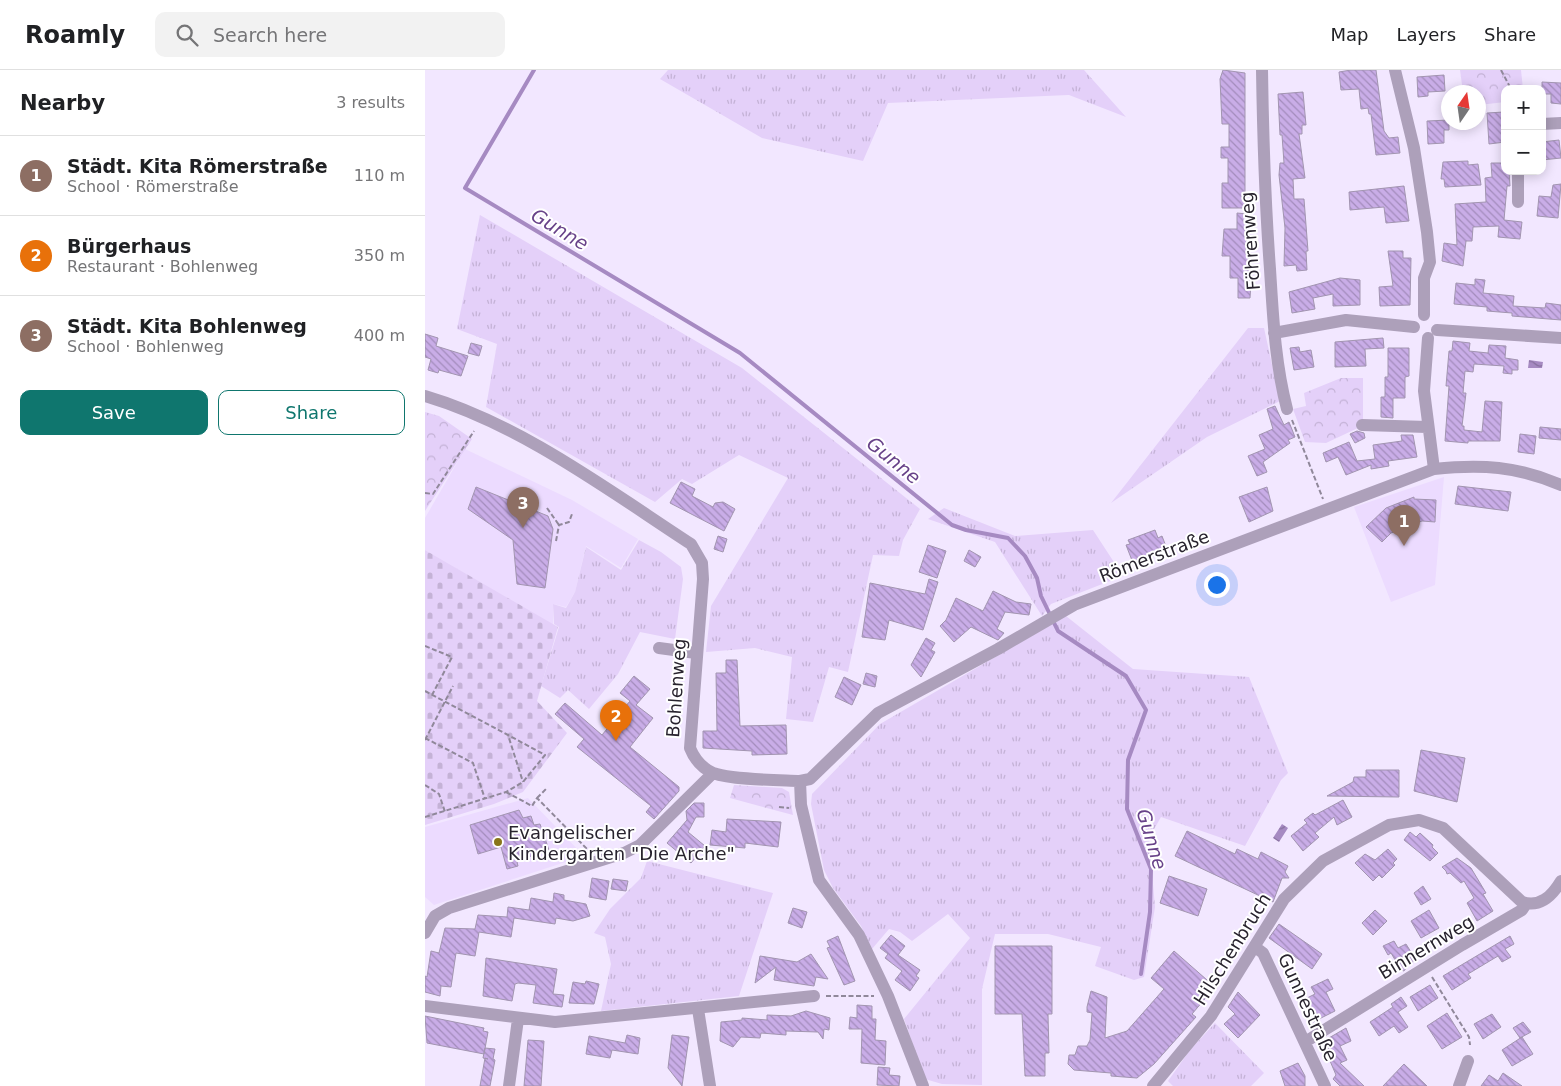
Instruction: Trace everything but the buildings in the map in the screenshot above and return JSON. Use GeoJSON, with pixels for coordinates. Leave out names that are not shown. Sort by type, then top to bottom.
{"type":"FeatureCollection","features":[{"type":"Feature","properties":{"kind":"street","name":"Föhrenweg"},"geometry":{"type":"LineString","coordinates":[[1262,70],[1263,175],[1274,333],[1279,376],[1287,409]]}},
{"type":"Feature","properties":{"kind":"street"},"geometry":{"type":"LineString","coordinates":[[1395,70],[1414,148],[1427,232],[1430,262],[1424,278],[1424,315]]}},
{"type":"Feature","properties":{"kind":"street"},"geometry":{"type":"LineString","coordinates":[[1546,124],[1561,123]]}},
{"type":"Feature","properties":{"kind":"street"},"geometry":{"type":"LineString","coordinates":[[1518,175],[1518,202]]}},
{"type":"Feature","properties":{"kind":"street"},"geometry":{"type":"LineString","coordinates":[[1424,315],[1416,321],[1417,334],[1561,338]]}},
{"type":"Feature","properties":{"kind":"street"},"geometry":{"type":"LineString","coordinates":[[1424,315],[1435,319],[1424,391],[1427,427],[1434,469]]}},
{"type":"Feature","properties":{"kind":"street"},"geometry":{"type":"LineString","coordinates":[[1274,333],[1346,320],[1415,327]]}},
{"type":"Feature","properties":{"kind":"street","name":"Bohlenweg"},"geometry":{"type":"LineString","coordinates":[[425,396],[485,418],[554,456],[691,544],[702,563],[703,579],[690,748],[697,761],[713,773]]}},
{"type":"Feature","properties":{"kind":"street"},"geometry":{"type":"LineString","coordinates":[[1362,425],[1427,427]]}},
{"type":"Feature","properties":{"kind":"street","name":"Römerstraße"},"geometry":{"type":"LineString","coordinates":[[800,781],[810,779],[818,773],[860,728],[878,713],[998,649],[1074,605],[1434,469],[1485,466],[1511,469],[1535,474],[1561,485]]}},
{"type":"Feature","properties":{"kind":"street"},"geometry":{"type":"LineString","coordinates":[[659,648],[696,653]]}},
{"type":"Feature","properties":{"kind":"street"},"geometry":{"type":"LineString","coordinates":[[425,932],[435,916],[449,908],[599,861],[640,845],[713,773],[724,776],[800,781],[801,805],[819,880],[859,935],[888,996],[923,1086]]}},
{"type":"Feature","properties":{"kind":"street","name":"Hilschenbruch"},"geometry":{"type":"LineString","coordinates":[[1153,1086],[1211,1016],[1284,899],[1323,861],[1389,825],[1405,820],[1419,820],[1443,828],[1504,888],[1526,904]]}},
{"type":"Feature","properties":{"kind":"street","name":"Binnernweg"},"geometry":{"type":"LineString","coordinates":[[1305,1042],[1522,910],[1526,904],[1545,901],[1561,881]]}},
{"type":"Feature","properties":{"kind":"street","name":"Gunnestraße"},"geometry":{"type":"LineString","coordinates":[[1255,947],[1263,953],[1325,1086]]}},
{"type":"Feature","properties":{"kind":"street"},"geometry":{"type":"LineString","coordinates":[[425,1006],[518,1019],[555,1022],[814,996]]}},
{"type":"Feature","properties":{"kind":"street"},"geometry":{"type":"LineString","coordinates":[[698,1009],[711,1086]]}},
{"type":"Feature","properties":{"kind":"street"},"geometry":{"type":"LineString","coordinates":[[509,1086],[518,1019]]}},
{"type":"Feature","properties":{"kind":"street"},"geometry":{"type":"LineString","coordinates":[[1459,1086],[1468,1061]]}},
{"type":"Feature","properties":{"kind":"path"},"geometry":{"type":"LineString","coordinates":[[1501,70],[1509,85]]}},
{"type":"Feature","properties":{"kind":"path"},"geometry":{"type":"LineString","coordinates":[[1287,409],[1327,508]]}},
{"type":"Feature","properties":{"kind":"path"},"geometry":{"type":"LineString","coordinates":[[425,493],[433,494],[474,431]]}},
{"type":"Feature","properties":{"kind":"path"},"geometry":{"type":"LineString","coordinates":[[547,508],[559,525],[556,541]]}},
{"type":"Feature","properties":{"kind":"path"},"geometry":{"type":"LineString","coordinates":[[559,525],[569,522],[572,514]]}},
{"type":"Feature","properties":{"kind":"path"},"geometry":{"type":"LineString","coordinates":[[425,646],[452,657],[432,694]]}},
{"type":"Feature","properties":{"kind":"path"},"geometry":{"type":"LineString","coordinates":[[453,686],[425,739],[473,763],[485,799]]}},
{"type":"Feature","properties":{"kind":"path"},"geometry":{"type":"LineString","coordinates":[[425,691],[545,754],[523,782],[506,792],[425,817]]}},
{"type":"Feature","properties":{"kind":"path"},"geometry":{"type":"LineString","coordinates":[[508,734],[523,782]]}},
{"type":"Feature","properties":{"kind":"path"},"geometry":{"type":"LineString","coordinates":[[425,785],[439,794],[445,812]]}},
{"type":"Feature","properties":{"kind":"path"},"geometry":{"type":"LineString","coordinates":[[506,792],[532,806],[546,789]]}},
{"type":"Feature","properties":{"kind":"path"},"geometry":{"type":"LineString","coordinates":[[537,798],[599,861]]}},
{"type":"Feature","properties":{"kind":"path"},"geometry":{"type":"LineString","coordinates":[[1438,987],[1469,1037],[1470,1045]]}},
{"type":"Feature","properties":{"kind":"path"},"geometry":{"type":"LineString","coordinates":[[814,996],[888,996]]}},
{"type":"Feature","properties":{"kind":"shaded area"},"geometry":{"type":"Polygon","coordinates":[[[465,449],[572,500],[638,539],[621,568],[586,546],[575,592],[566,607],[553,604],[553,625],[425,550],[425,518],[465,449]]]}},
{"type":"Feature","properties":{"kind":"shaded area"},"geometry":{"type":"Polygon","coordinates":[[[1444,477],[1435,585],[1391,602],[1354,507],[1444,477]]]}},
{"type":"Feature","properties":{"kind":"shaded area","name":"Evangelischer Kindergarten \"Die Arche\""},"geometry":{"type":"Polygon","coordinates":[[[528,798],[584,856],[434,905],[425,897],[425,827],[528,798]]]}},
{"type":"Feature","properties":{"kind":"green space"},"geometry":{"type":"Polygon","coordinates":[[[668,70],[1084,70],[1126,117],[1069,95],[888,103],[863,161],[762,138],[660,79],[668,70]]]}},
{"type":"Feature","properties":{"kind":"green space"},"geometry":{"type":"Polygon","coordinates":[[[1460,70],[1521,70],[1523,85],[1501,85],[1501,102],[1486,104],[1486,85],[1462,85],[1460,70]]]}},
{"type":"Feature","properties":{"kind":"green space"},"geometry":{"type":"Polygon","coordinates":[[[480,215],[742,368],[920,509],[903,540],[899,556],[873,555],[848,672],[829,667],[813,722],[786,719],[792,657],[755,648],[706,652],[711,606],[788,478],[739,455],[692,484],[682,479],[655,502],[486,407],[497,344],[457,329],[480,215]]]}},
{"type":"Feature","properties":{"kind":"green space"},"geometry":{"type":"Polygon","coordinates":[[[1248,328],[1264,328],[1280,401],[1207,437],[1111,503],[1248,328]]]}},
{"type":"Feature","properties":{"kind":"green space"},"geometry":{"type":"Polygon","coordinates":[[[1341,378],[1363,378],[1363,420],[1358,428],[1326,443],[1305,442],[1293,409],[1306,406],[1304,393],[1341,378]]]}},
{"type":"Feature","properties":{"kind":"green space"},"geometry":{"type":"Polygon","coordinates":[[[425,412],[439,416],[472,439],[425,511],[425,412]]]}},
{"type":"Feature","properties":{"kind":"green space"},"geometry":{"type":"Polygon","coordinates":[[[944,508],[1015,536],[1093,530],[1123,576],[1051,604],[1042,616],[995,542],[928,519],[944,508]]]}},
{"type":"Feature","properties":{"kind":"green space"},"geometry":{"type":"Polygon","coordinates":[[[639,540],[661,552],[681,567],[683,579],[675,639],[640,632],[618,674],[589,709],[568,690],[560,698],[541,686],[559,627],[554,624],[553,604],[566,608],[575,592],[586,547],[621,570],[639,540]]]}},
{"type":"Feature","properties":{"kind":"green space"},"geometry":{"type":"Polygon","coordinates":[[[425,550],[558,627],[537,701],[567,733],[523,792],[494,804],[425,825],[425,550]]]}},
{"type":"Feature","properties":{"kind":"green space"},"geometry":{"type":"Polygon","coordinates":[[[1066,616],[1133,669],[1249,677],[1288,773],[1281,780],[1245,846],[1161,817],[1149,838],[1155,907],[1144,977],[1134,980],[1095,966],[1101,947],[1048,934],[995,934],[982,989],[982,1085],[942,1084],[925,1079],[904,1019],[970,938],[948,914],[912,941],[900,932],[889,929],[872,949],[861,926],[833,888],[824,870],[811,804],[812,794],[880,724],[1066,616]]]}},
{"type":"Feature","properties":{"kind":"green space"},"geometry":{"type":"Polygon","coordinates":[[[734,785],[782,788],[789,792],[793,815],[730,798],[734,785]]]}},
{"type":"Feature","properties":{"kind":"green space"},"geometry":{"type":"Polygon","coordinates":[[[647,861],[773,893],[739,996],[601,1011],[611,964],[605,937],[594,933],[610,909],[641,878],[647,861]]]}},
{"type":"Feature","properties":{"kind":"green space"},"geometry":{"type":"Polygon","coordinates":[[[1215,1023],[1264,1073],[1251,1086],[1173,1086],[1168,1081],[1190,1050],[1215,1023]]]}},
{"type":"Feature","properties":{"kind":"water"},"geometry":{"type":"Polygon","coordinates":[[[1529,360],[1543,362],[1542,368],[1528,368],[1529,360]]]}},
{"type":"Feature","properties":{"kind":"water"},"geometry":{"type":"Polygon","coordinates":[[[1282,824],[1288,828],[1279,842],[1273,838],[1282,824]]]}},
{"type":"Feature","properties":{"kind":"waterway","name":"Gunne"},"geometry":{"type":"LineString","coordinates":[[534,70],[465,188],[740,353],[952,525],[966,530],[1008,538],[1025,556],[1037,578],[1041,596],[1058,631],[1126,676],[1146,710],[1128,760],[1127,809],[1151,869],[1150,912],[1141,974]]}},
{"type":"Feature","properties":{"kind":"place","name":"Städt. Kita Bohlenweg"},"geometry":{"type":"Point","coordinates":[523,528]}},
{"type":"Feature","properties":{"kind":"place","name":"Städt. Kita Römerstraße"},"geometry":{"type":"Point","coordinates":[1404,546]}},
{"type":"Feature","properties":{"kind":"place","name":"Bürgerhaus"},"geometry":{"type":"Point","coordinates":[616,741]}},
{"type":"Feature","properties":{"kind":"place","name":"Evangelischer Kindergarten \"Die Arche\""},"geometry":{"type":"Point","coordinates":[498,842]}}]}
